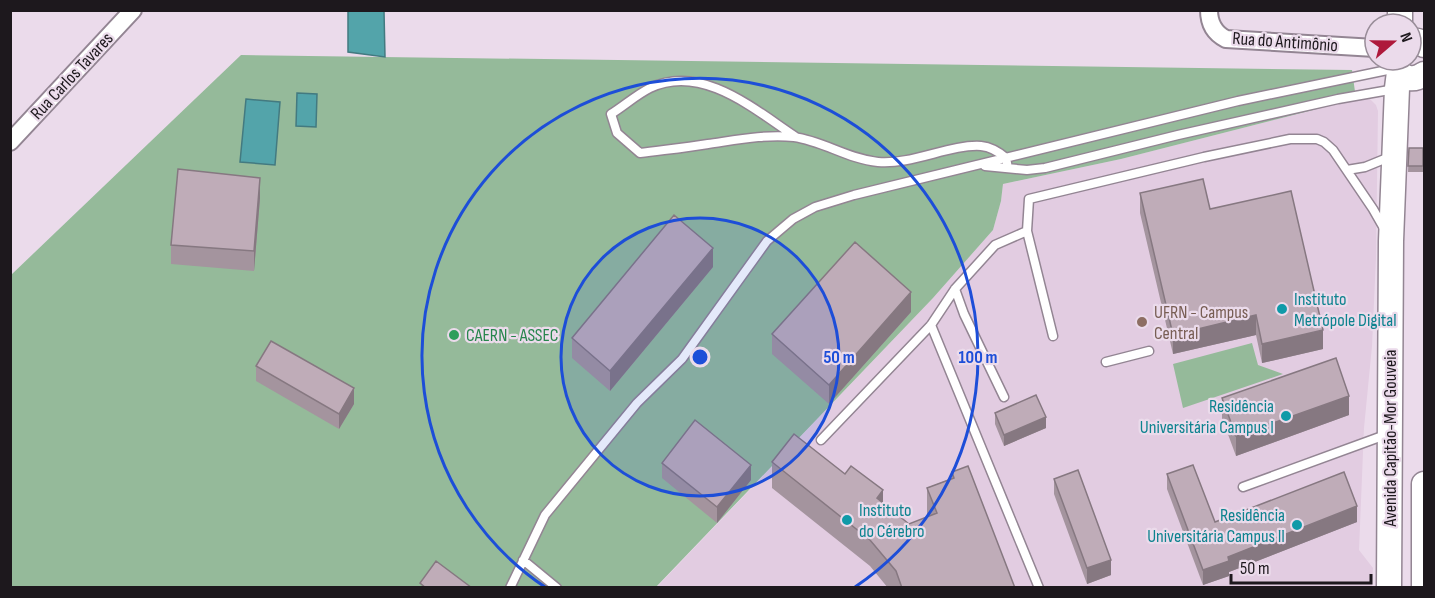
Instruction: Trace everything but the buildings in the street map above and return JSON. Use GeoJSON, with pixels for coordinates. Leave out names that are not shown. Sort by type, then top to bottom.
{"type":"FeatureCollection","features":[{"type":"Feature","properties":{"kind":"main road"},"geometry":{"type":"LineString","coordinates":[[1398,72],[1408,78],[1425,75]]}},
{"type":"Feature","properties":{"kind":"main road","name":"Avenida Capitão-Mor Gouveia"},"geometry":{"type":"LineString","coordinates":[[1389,588],[1391,241],[1398,72]]}},
{"type":"Feature","properties":{"kind":"main road"},"geometry":{"type":"LineString","coordinates":[[1424,588],[1425,484]]}},
{"type":"Feature","properties":{"kind":"street","name":"Rua Carlos Tavares"},"geometry":{"type":"LineString","coordinates":[[10,142],[133,10]]}},
{"type":"Feature","properties":{"kind":"street","name":"Rua do Antimônio"},"geometry":{"type":"LineString","coordinates":[[1209,13],[1211,25],[1223,38],[1231,41],[1363,47]]}},
{"type":"Feature","properties":{"kind":"lane"},"geometry":{"type":"LineString","coordinates":[[510,588],[545,515],[637,403],[682,359],[767,241],[780,228],[815,207],[854,195],[1238,101],[1398,72]]}},
{"type":"Feature","properties":{"kind":"lane"},"geometry":{"type":"LineString","coordinates":[[979,166],[1027,170],[1046,168],[1338,99],[1398,72]]}},
{"type":"Feature","properties":{"kind":"lane"},"geometry":{"type":"LineString","coordinates":[[796,137],[743,102],[707,84],[679,81],[651,88],[611,114],[617,133],[640,153],[752,137],[796,137],[861,159],[879,162],[923,157],[981,146],[995,150],[1006,158],[1008,168]]}},
{"type":"Feature","properties":{"kind":"lane"},"geometry":{"type":"LineString","coordinates":[[1053,336],[1027,231],[1029,199],[1204,157],[1305,138],[1324,142],[1337,155],[1391,241]]}},
{"type":"Feature","properties":{"kind":"lane"},"geometry":{"type":"LineString","coordinates":[[1347,170],[1365,167],[1395,155]]}},
{"type":"Feature","properties":{"kind":"lane"},"geometry":{"type":"LineString","coordinates":[[820,440],[931,325],[956,289],[996,244],[1027,231]]}},
{"type":"Feature","properties":{"kind":"lane"},"geometry":{"type":"LineString","coordinates":[[956,289],[964,314],[1004,398]]}},
{"type":"Feature","properties":{"kind":"lane"},"geometry":{"type":"LineString","coordinates":[[931,325],[1039,588]]}},
{"type":"Feature","properties":{"kind":"lane"},"geometry":{"type":"LineString","coordinates":[[1106,362],[1149,351]]}},
{"type":"Feature","properties":{"kind":"lane"},"geometry":{"type":"LineString","coordinates":[[1243,487],[1391,433]]}},
{"type":"Feature","properties":{"kind":"lane"},"geometry":{"type":"LineString","coordinates":[[523,560],[557,588]]}},
{"type":"Feature","properties":{"kind":"shaded area","name":"UFRN - Campus Central"},"geometry":{"type":"Polygon","coordinates":[[[1364,97],[1376,105],[1378,111],[1376,258],[1372,346],[1364,428],[1359,550],[1373,568],[1372,587],[656,588],[933,298],[993,230],[1003,184],[1121,159],[1364,97]]]}},
{"type":"Feature","properties":{"kind":"green space","name":"CAERN - ASSEC"},"geometry":{"type":"Polygon","coordinates":[[[241,55],[1352,70],[1356,99],[1121,159],[1003,184],[993,230],[933,298],[656,587],[11,588],[11,275],[241,55]]]}},
{"type":"Feature","properties":{"kind":"green space"},"geometry":{"type":"Polygon","coordinates":[[[1252,343],[1258,365],[1283,374],[1183,408],[1173,364],[1252,343]]]}},
{"type":"Feature","properties":{"kind":"water"},"geometry":{"type":"Polygon","coordinates":[[[348,11],[384,11],[385,57],[348,52],[348,11]]]}},
{"type":"Feature","properties":{"kind":"water"},"geometry":{"type":"Polygon","coordinates":[[[297,93],[317,94],[316,127],[296,126],[297,93]]]}},
{"type":"Feature","properties":{"kind":"water"},"geometry":{"type":"Polygon","coordinates":[[[246,99],[280,102],[275,165],[240,162],[246,99]]]}},
{"type":"Feature","properties":{"kind":"place","name":"Instituto Metrópole Digital"},"geometry":{"type":"Point","coordinates":[1282,309]}},
{"type":"Feature","properties":{"kind":"place","name":"UFRN - Campus Central"},"geometry":{"type":"Point","coordinates":[1142,322]}},
{"type":"Feature","properties":{"kind":"place","name":"CAERN - ASSEC"},"geometry":{"type":"Point","coordinates":[454,335]}},
{"type":"Feature","properties":{"kind":"place","name":"Residência Universitária Campus I"},"geometry":{"type":"Point","coordinates":[1286,416]}},
{"type":"Feature","properties":{"kind":"place","name":"Instituto do Cérebro"},"geometry":{"type":"Point","coordinates":[847,520]}},
{"type":"Feature","properties":{"kind":"place","name":"Residência Universitária Campus II"},"geometry":{"type":"Point","coordinates":[1297,525]}}]}
